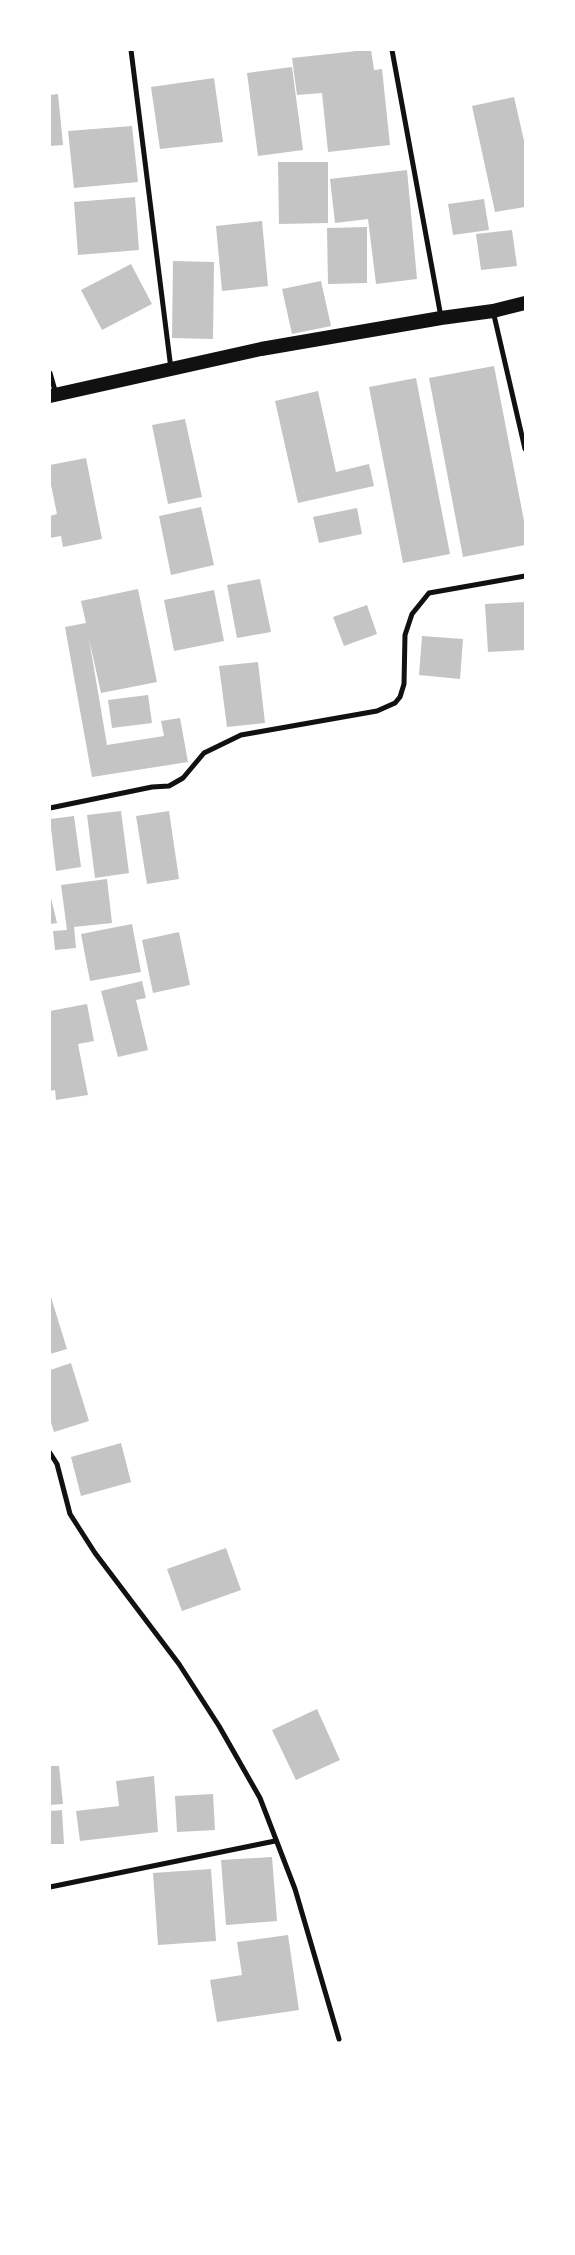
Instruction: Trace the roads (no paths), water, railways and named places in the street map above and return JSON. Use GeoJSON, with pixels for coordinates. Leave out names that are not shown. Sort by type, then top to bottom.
{"type":"FeatureCollection","features":[{"type":"Feature","properties":{"kind":"highway"},"geometry":{"type":"LineString","coordinates":[[53,396],[262,349],[441,318],[493,311],[525,303]]}},
{"type":"Feature","properties":{"kind":"street"},"geometry":{"type":"LineString","coordinates":[[131,50],[171,369]]}},
{"type":"Feature","properties":{"kind":"street"},"geometry":{"type":"LineString","coordinates":[[392,50],[441,318]]}},
{"type":"Feature","properties":{"kind":"street"},"geometry":{"type":"LineString","coordinates":[[493,311],[525,449]]}},
{"type":"Feature","properties":{"kind":"street"},"geometry":{"type":"LineString","coordinates":[[50,373],[53,396]]}},
{"type":"Feature","properties":{"kind":"street"},"geometry":{"type":"LineString","coordinates":[[50,808],[152,787],[169,786],[183,778],[204,753],[241,735],[377,711],[395,703],[400,697],[404,684],[405,635],[412,614],[429,593],[525,576]]}},
{"type":"Feature","properties":{"kind":"street"},"geometry":{"type":"LineString","coordinates":[[50,1454],[57,1464],[70,1514],[95,1553],[179,1664],[260,1798],[295,1889],[339,2039]]}},
{"type":"Feature","properties":{"kind":"street"},"geometry":{"type":"LineString","coordinates":[[50,1464],[57,1464]]}},
{"type":"Feature","properties":{"kind":"street"},"geometry":{"type":"LineString","coordinates":[[50,1887],[275,1841]]}}]}
